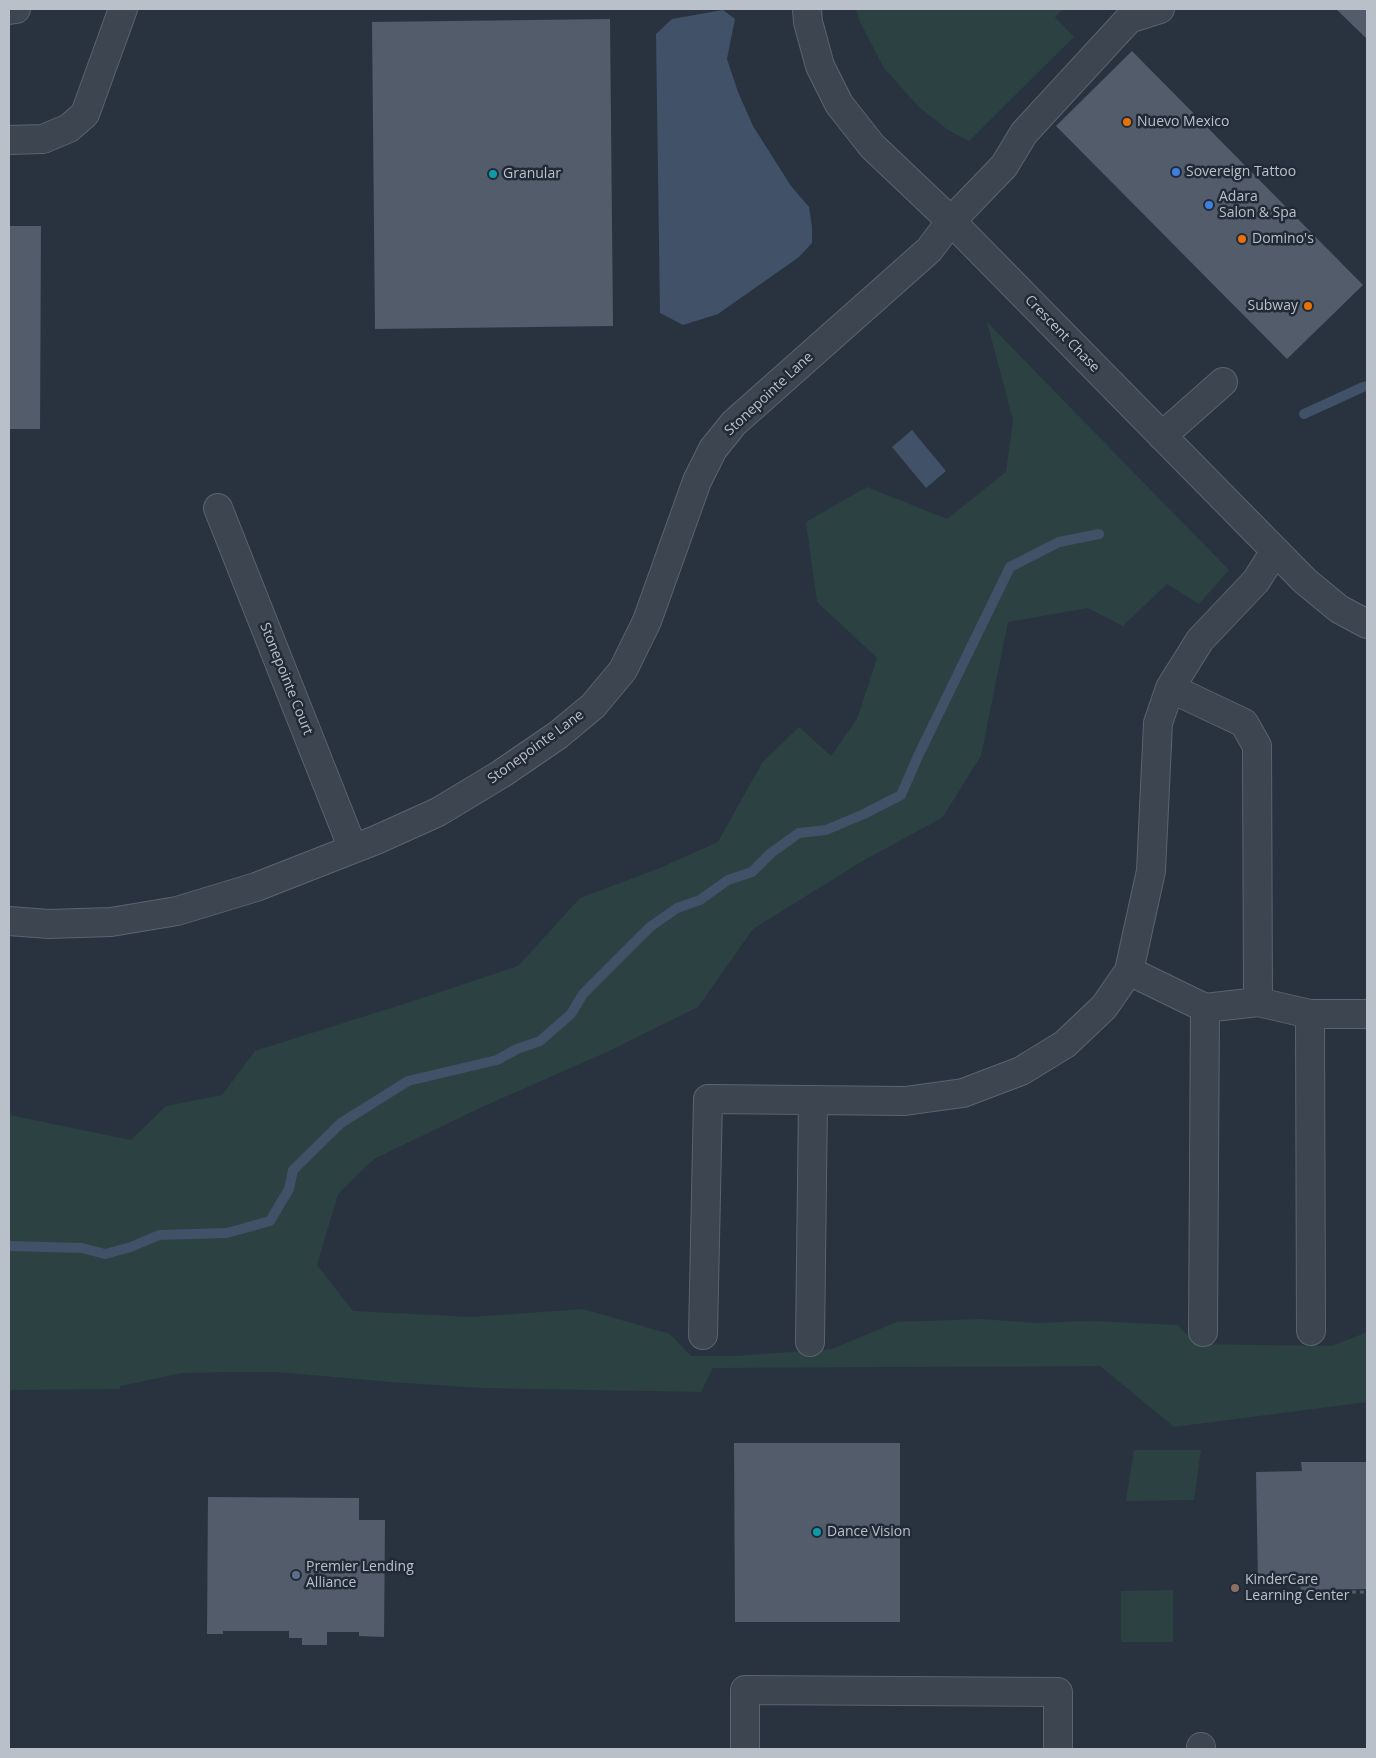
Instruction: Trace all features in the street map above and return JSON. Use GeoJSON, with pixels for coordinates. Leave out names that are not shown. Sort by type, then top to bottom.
{"type":"FeatureCollection","features":[{"type":"Feature","properties":{"kind":"street"},"geometry":{"type":"LineString","coordinates":[[9,10],[16,9]]}},
{"type":"Feature","properties":{"kind":"street"},"geometry":{"type":"LineString","coordinates":[[9,140],[43,139],[69,128],[85,114],[123,9]]}},
{"type":"Feature","properties":{"kind":"street","name":"Crescent Chase"},"geometry":{"type":"LineString","coordinates":[[807,9],[808,22],[820,66],[839,104],[872,146],[952,221],[1305,581],[1339,609],[1367,624]]}},
{"type":"Feature","properties":{"kind":"street","name":"Stonepointe Lane"},"geometry":{"type":"LineString","coordinates":[[9,921],[49,924],[111,922],[178,911],[256,887],[353,849],[438,812],[501,774],[558,735],[593,706],[623,670],[647,621],[697,481],[713,449],[734,423],[929,250],[952,221],[1004,166],[1024,133],[1129,19],[1160,9]]}},
{"type":"Feature","properties":{"kind":"street"},"geometry":{"type":"LineString","coordinates":[[1162,436],[1222,382]]}},
{"type":"Feature","properties":{"kind":"street","name":"Stonepointe Court"},"geometry":{"type":"LineString","coordinates":[[218,508],[353,849]]}},
{"type":"Feature","properties":{"kind":"street"},"geometry":{"type":"LineString","coordinates":[[703,1335],[708,1100],[905,1101],[963,1093],[1022,1071],[1065,1044],[1104,1007],[1130,971],[1151,871],[1158,723],[1170,688],[1200,640],[1256,581],[1276,551]]}},
{"type":"Feature","properties":{"kind":"street"},"geometry":{"type":"LineString","coordinates":[[1170,688],[1244,723],[1257,746],[1258,1002]]}},
{"type":"Feature","properties":{"kind":"street"},"geometry":{"type":"LineString","coordinates":[[1130,971],[1205,1008],[1258,1002],[1310,1014],[1367,1014]]}},
{"type":"Feature","properties":{"kind":"street"},"geometry":{"type":"LineString","coordinates":[[1203,1332],[1205,1008]]}},
{"type":"Feature","properties":{"kind":"street"},"geometry":{"type":"LineString","coordinates":[[1310,1014],[1311,1331]]}},
{"type":"Feature","properties":{"kind":"street"},"geometry":{"type":"LineString","coordinates":[[810,1342],[813,1100]]}},
{"type":"Feature","properties":{"kind":"street"},"geometry":{"type":"LineString","coordinates":[[744,1749],[745,1690],[1058,1692],[1058,1749]]}},
{"type":"Feature","properties":{"kind":"path"},"geometry":{"type":"LineString","coordinates":[[1265,1582],[1302,1583],[1302,1592],[1367,1592]]}},
{"type":"Feature","properties":{"kind":"green space"},"geometry":{"type":"Polygon","coordinates":[[[856,9],[1063,9],[1055,17],[1074,37],[969,141],[948,130],[919,107],[884,68],[860,22],[856,9]]]}},
{"type":"Feature","properties":{"kind":"green space"},"geometry":{"type":"Polygon","coordinates":[[[987,322],[1229,570],[1199,604],[1167,584],[1123,626],[1088,608],[1008,622],[981,756],[942,818],[864,860],[753,929],[698,1007],[607,1052],[482,1107],[374,1159],[338,1194],[317,1265],[353,1311],[472,1317],[583,1309],[670,1334],[691,1356],[735,1356],[832,1349],[897,1322],[980,1319],[1037,1323],[1091,1321],[1178,1325],[1196,1344],[1332,1346],[1367,1332],[1367,1402],[1174,1427],[1100,1366],[713,1368],[701,1392],[482,1388],[277,1372],[182,1373],[120,1386],[120,1389],[9,1390],[9,1115],[131,1140],[166,1106],[222,1095],[255,1051],[518,966],[580,898],[655,870],[718,842],[762,763],[799,727],[831,756],[857,719],[877,658],[817,602],[806,522],[867,487],[947,519],[1006,472],[1013,420],[987,322]]]}},
{"type":"Feature","properties":{"kind":"green space"},"geometry":{"type":"Polygon","coordinates":[[[1134,1450],[1201,1450],[1194,1500],[1126,1501],[1134,1450]]]}},
{"type":"Feature","properties":{"kind":"green space"},"geometry":{"type":"Polygon","coordinates":[[[1173,1590],[1173,1642],[1121,1642],[1121,1591],[1173,1590]]]}},
{"type":"Feature","properties":{"kind":"water"},"geometry":{"type":"Polygon","coordinates":[[[723,10],[735,19],[727,59],[738,92],[753,126],[791,186],[809,207],[812,243],[799,257],[718,314],[683,325],[660,313],[656,34],[672,19],[723,10]]]}},
{"type":"Feature","properties":{"kind":"water"},"geometry":{"type":"Polygon","coordinates":[[[912,430],[946,471],[926,488],[892,447],[912,430]]]}},
{"type":"Feature","properties":{"kind":"building"},"geometry":{"type":"Polygon","coordinates":[[[1336,9],[1367,9],[1367,39],[1336,9]]]}},
{"type":"Feature","properties":{"kind":"building","name":"Granular"},"geometry":{"type":"Polygon","coordinates":[[[610,19],[613,326],[375,329],[372,22],[610,19]]]}},
{"type":"Feature","properties":{"kind":"building"},"geometry":{"type":"Polygon","coordinates":[[[1132,51],[1363,285],[1287,359],[1056,126],[1132,51]]]}},
{"type":"Feature","properties":{"kind":"building"},"geometry":{"type":"Polygon","coordinates":[[[9,226],[41,226],[40,429],[9,429],[9,226]]]}},
{"type":"Feature","properties":{"kind":"building","name":"Dance Vision"},"geometry":{"type":"Polygon","coordinates":[[[734,1443],[900,1443],[900,1622],[735,1622],[734,1443]]]}},
{"type":"Feature","properties":{"kind":"building"},"geometry":{"type":"Polygon","coordinates":[[[1301,1462],[1367,1462],[1367,1589],[1303,1590],[1303,1580],[1258,1581],[1256,1472],[1302,1471],[1301,1462]]]}},
{"type":"Feature","properties":{"kind":"building","name":"Premier Lending Alliance"},"geometry":{"type":"Polygon","coordinates":[[[208,1497],[359,1498],[359,1520],[385,1520],[384,1637],[359,1636],[359,1632],[327,1632],[327,1645],[302,1645],[302,1638],[289,1638],[289,1631],[223,1631],[223,1634],[207,1634],[208,1497]]]}},
{"type":"Feature","properties":{"kind":"waterway"},"geometry":{"type":"LineString","coordinates":[[1304,414],[1367,386]]}},
{"type":"Feature","properties":{"kind":"waterway"},"geometry":{"type":"LineString","coordinates":[[9,1246],[82,1248],[105,1254],[131,1247],[159,1235],[227,1233],[270,1221],[289,1189],[293,1170],[341,1123],[408,1081],[497,1060],[517,1049],[540,1041],[571,1014],[583,994],[650,927],[677,908],[700,900],[728,880],[752,872],[771,853],[799,833],[826,830],[864,814],[901,795],[1010,567],[1059,542],[1099,534]]}},
{"type":"Feature","properties":{"kind":"place","name":"Nuevo Mexico"},"geometry":{"type":"Point","coordinates":[1127,122]}},
{"type":"Feature","properties":{"kind":"place","name":"Sovereign Tattoo"},"geometry":{"type":"Point","coordinates":[1176,172]}},
{"type":"Feature","properties":{"kind":"place","name":"Granular"},"geometry":{"type":"Point","coordinates":[493,174]}},
{"type":"Feature","properties":{"kind":"place","name":"Adara Salon & Spa"},"geometry":{"type":"Point","coordinates":[1209,205]}},
{"type":"Feature","properties":{"kind":"place","name":"Domino's"},"geometry":{"type":"Point","coordinates":[1242,239]}},
{"type":"Feature","properties":{"kind":"place","name":"Subway"},"geometry":{"type":"Point","coordinates":[1308,306]}},
{"type":"Feature","properties":{"kind":"place","name":"Dance Vision"},"geometry":{"type":"Point","coordinates":[817,1532]}},
{"type":"Feature","properties":{"kind":"place","name":"Premier Lending Alliance"},"geometry":{"type":"Point","coordinates":[296,1575]}},
{"type":"Feature","properties":{"kind":"place","name":"KinderCare Learning Center"},"geometry":{"type":"Point","coordinates":[1235,1588]}}]}
